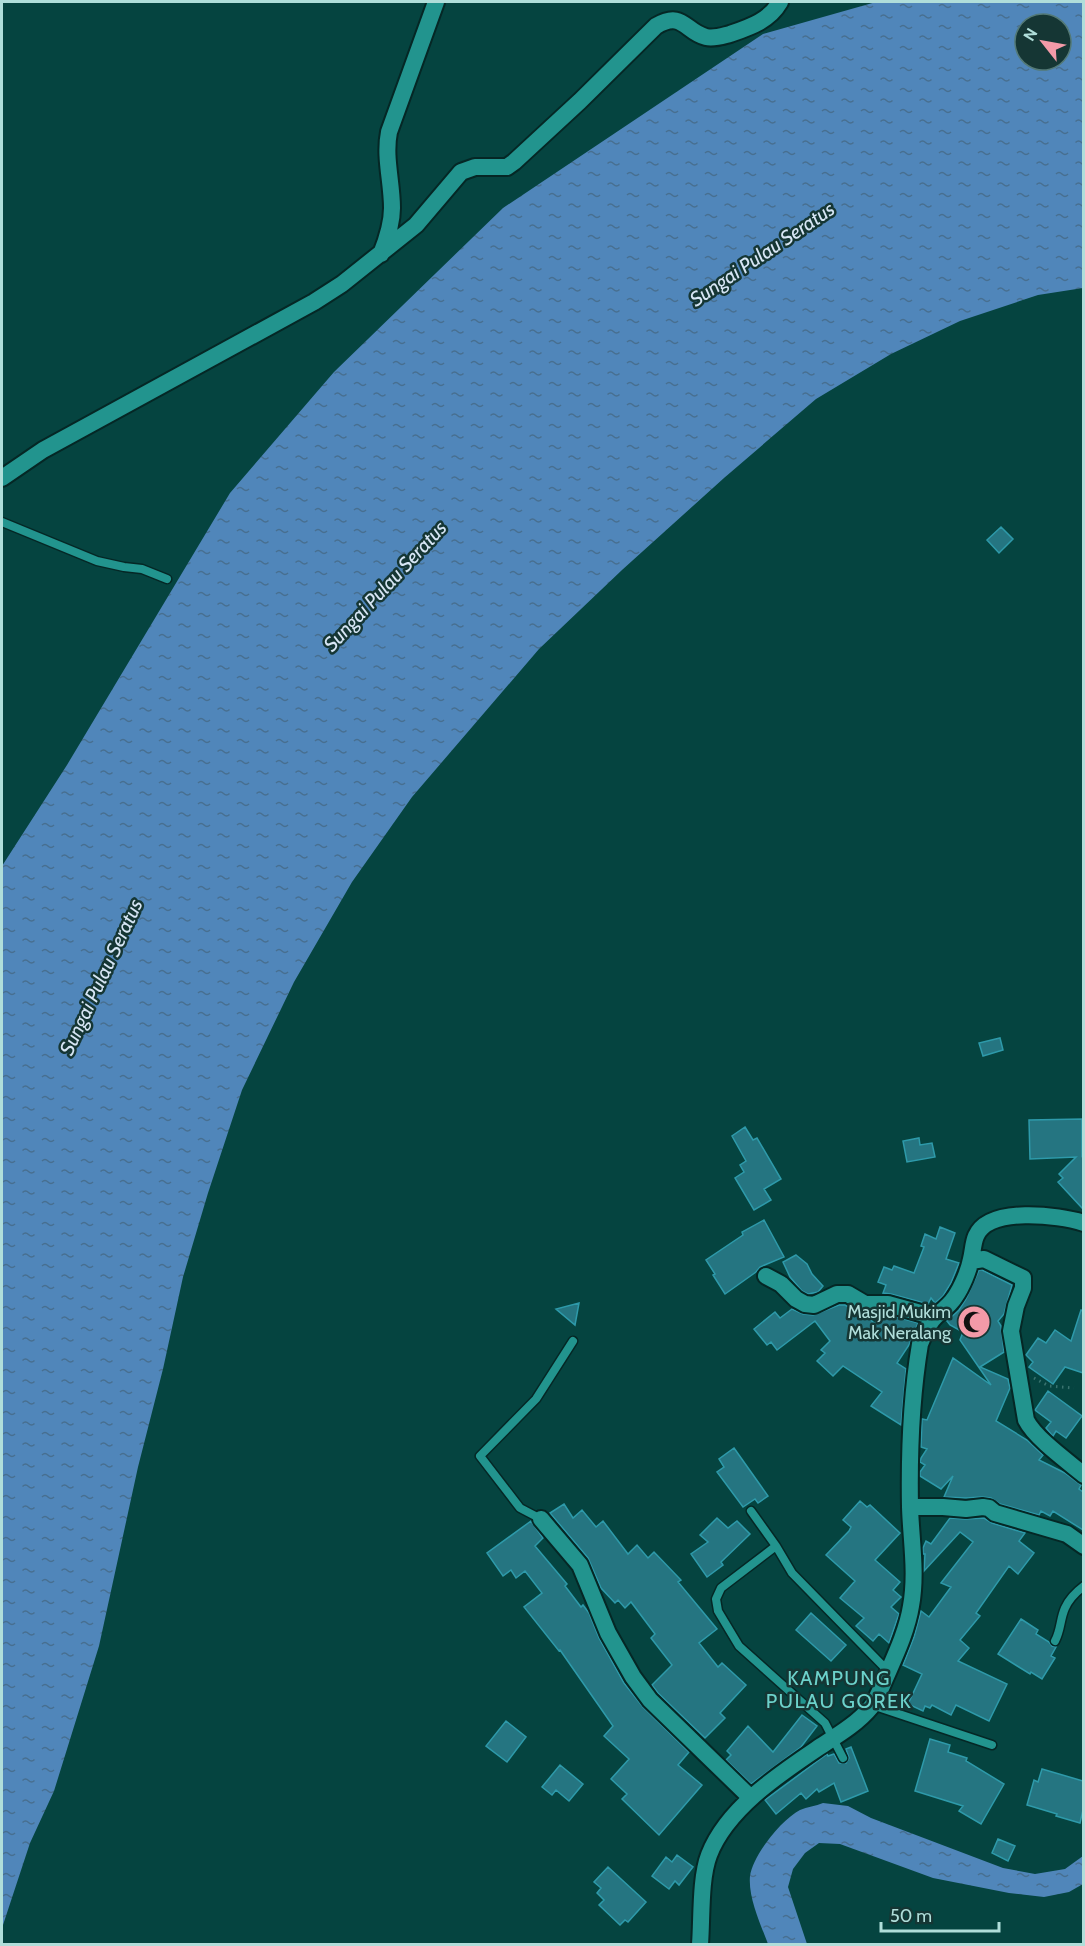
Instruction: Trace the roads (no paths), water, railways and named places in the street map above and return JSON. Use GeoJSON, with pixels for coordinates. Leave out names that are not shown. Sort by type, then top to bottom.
{"type":"FeatureCollection","features":[{"type":"Feature","properties":{"kind":"street"},"geometry":{"type":"LineString","coordinates":[[381,255],[390,227],[392,207],[387,140],[436,2]]}},
{"type":"Feature","properties":{"kind":"street"},"geometry":{"type":"LineString","coordinates":[[2,478],[43,450],[324,296],[381,255],[421,220],[461,172],[475,167],[507,167],[514,162],[656,26],[665,21],[676,20],[705,37],[718,37],[762,22],[780,2]]}},
{"type":"Feature","properties":{"kind":"street"},"geometry":{"type":"LineString","coordinates":[[700,1944],[708,1856],[728,1822],[751,1798],[786,1770],[856,1722],[872,1706],[904,1631],[911,1608],[914,1569],[910,1507],[910,1436],[918,1362],[925,1332],[935,1317],[944,1311],[956,1296],[971,1261],[976,1235],[981,1229],[1001,1218],[1028,1215],[1054,1216],[1083,1222]]}},
{"type":"Feature","properties":{"kind":"street"},"geometry":{"type":"LineString","coordinates":[[971,1261],[984,1259],[1023,1278],[1023,1288],[1011,1324],[1023,1411],[1029,1427],[1083,1475]]}},
{"type":"Feature","properties":{"kind":"street"},"geometry":{"type":"LineString","coordinates":[[766,1276],[781,1284],[796,1299],[805,1304],[814,1305],[837,1294],[848,1294],[865,1304],[888,1304],[935,1317]]}},
{"type":"Feature","properties":{"kind":"street"},"geometry":{"type":"LineString","coordinates":[[910,1507],[989,1508],[995,1513],[1067,1534],[1083,1546]]}},
{"type":"Feature","properties":{"kind":"street"},"geometry":{"type":"LineString","coordinates":[[541,1519],[580,1565],[608,1633],[650,1700],[751,1798]]}},
{"type":"Feature","properties":{"kind":"lane"},"geometry":{"type":"LineString","coordinates":[[2,522],[97,561],[142,569],[167,579]]}},
{"type":"Feature","properties":{"kind":"lane"},"geometry":{"type":"LineString","coordinates":[[541,1519],[520,1508],[480,1456],[536,1398],[573,1341]]}},
{"type":"Feature","properties":{"kind":"lane"},"geometry":{"type":"LineString","coordinates":[[751,1510],[792,1573],[888,1671]]}},
{"type":"Feature","properties":{"kind":"lane"},"geometry":{"type":"LineString","coordinates":[[776,1546],[721,1588],[716,1599],[718,1611],[739,1646],[825,1723],[843,1758]]}},
{"type":"Feature","properties":{"kind":"lane"},"geometry":{"type":"LineString","coordinates":[[1056,1641],[1065,1608],[1083,1586]]}},
{"type":"Feature","properties":{"kind":"lane"},"geometry":{"type":"LineString","coordinates":[[872,1706],[992,1745]]}},
{"type":"Feature","properties":{"kind":"water","name":"Sungai Pulau Seratus"},"geometry":{"type":"Polygon","coordinates":[[[876,2],[1083,2],[1083,288],[1038,295],[960,321],[891,354],[816,399],[724,478],[539,649],[412,797],[352,882],[294,982],[242,1090],[208,1193],[183,1277],[99,1646],[54,1791],[30,1843],[2,1928],[2,866],[67,765],[230,493],[334,372],[503,208],[763,34],[876,2]]]}},
{"type":"Feature","properties":{"kind":"water"},"geometry":{"type":"Polygon","coordinates":[[[823,1803],[848,1806],[871,1818],[1003,1868],[1035,1874],[1065,1869],[1083,1856],[1083,1884],[1069,1892],[1044,1897],[1009,1893],[933,1878],[840,1844],[819,1843],[805,1853],[793,1869],[788,1887],[807,1944],[768,1944],[751,1893],[752,1868],[769,1839],[785,1822],[800,1810],[823,1803]]]}},
{"type":"Feature","properties":{"kind":"place","name":"Masjid Mukim Mak Neralang"},"geometry":{"type":"Point","coordinates":[974,1322]}},
{"type":"Feature","properties":{"kind":"district","name":"KAMPUNG PULAU GOREK"},"geometry":{"type":"Point","coordinates":[839,1690]}}]}
